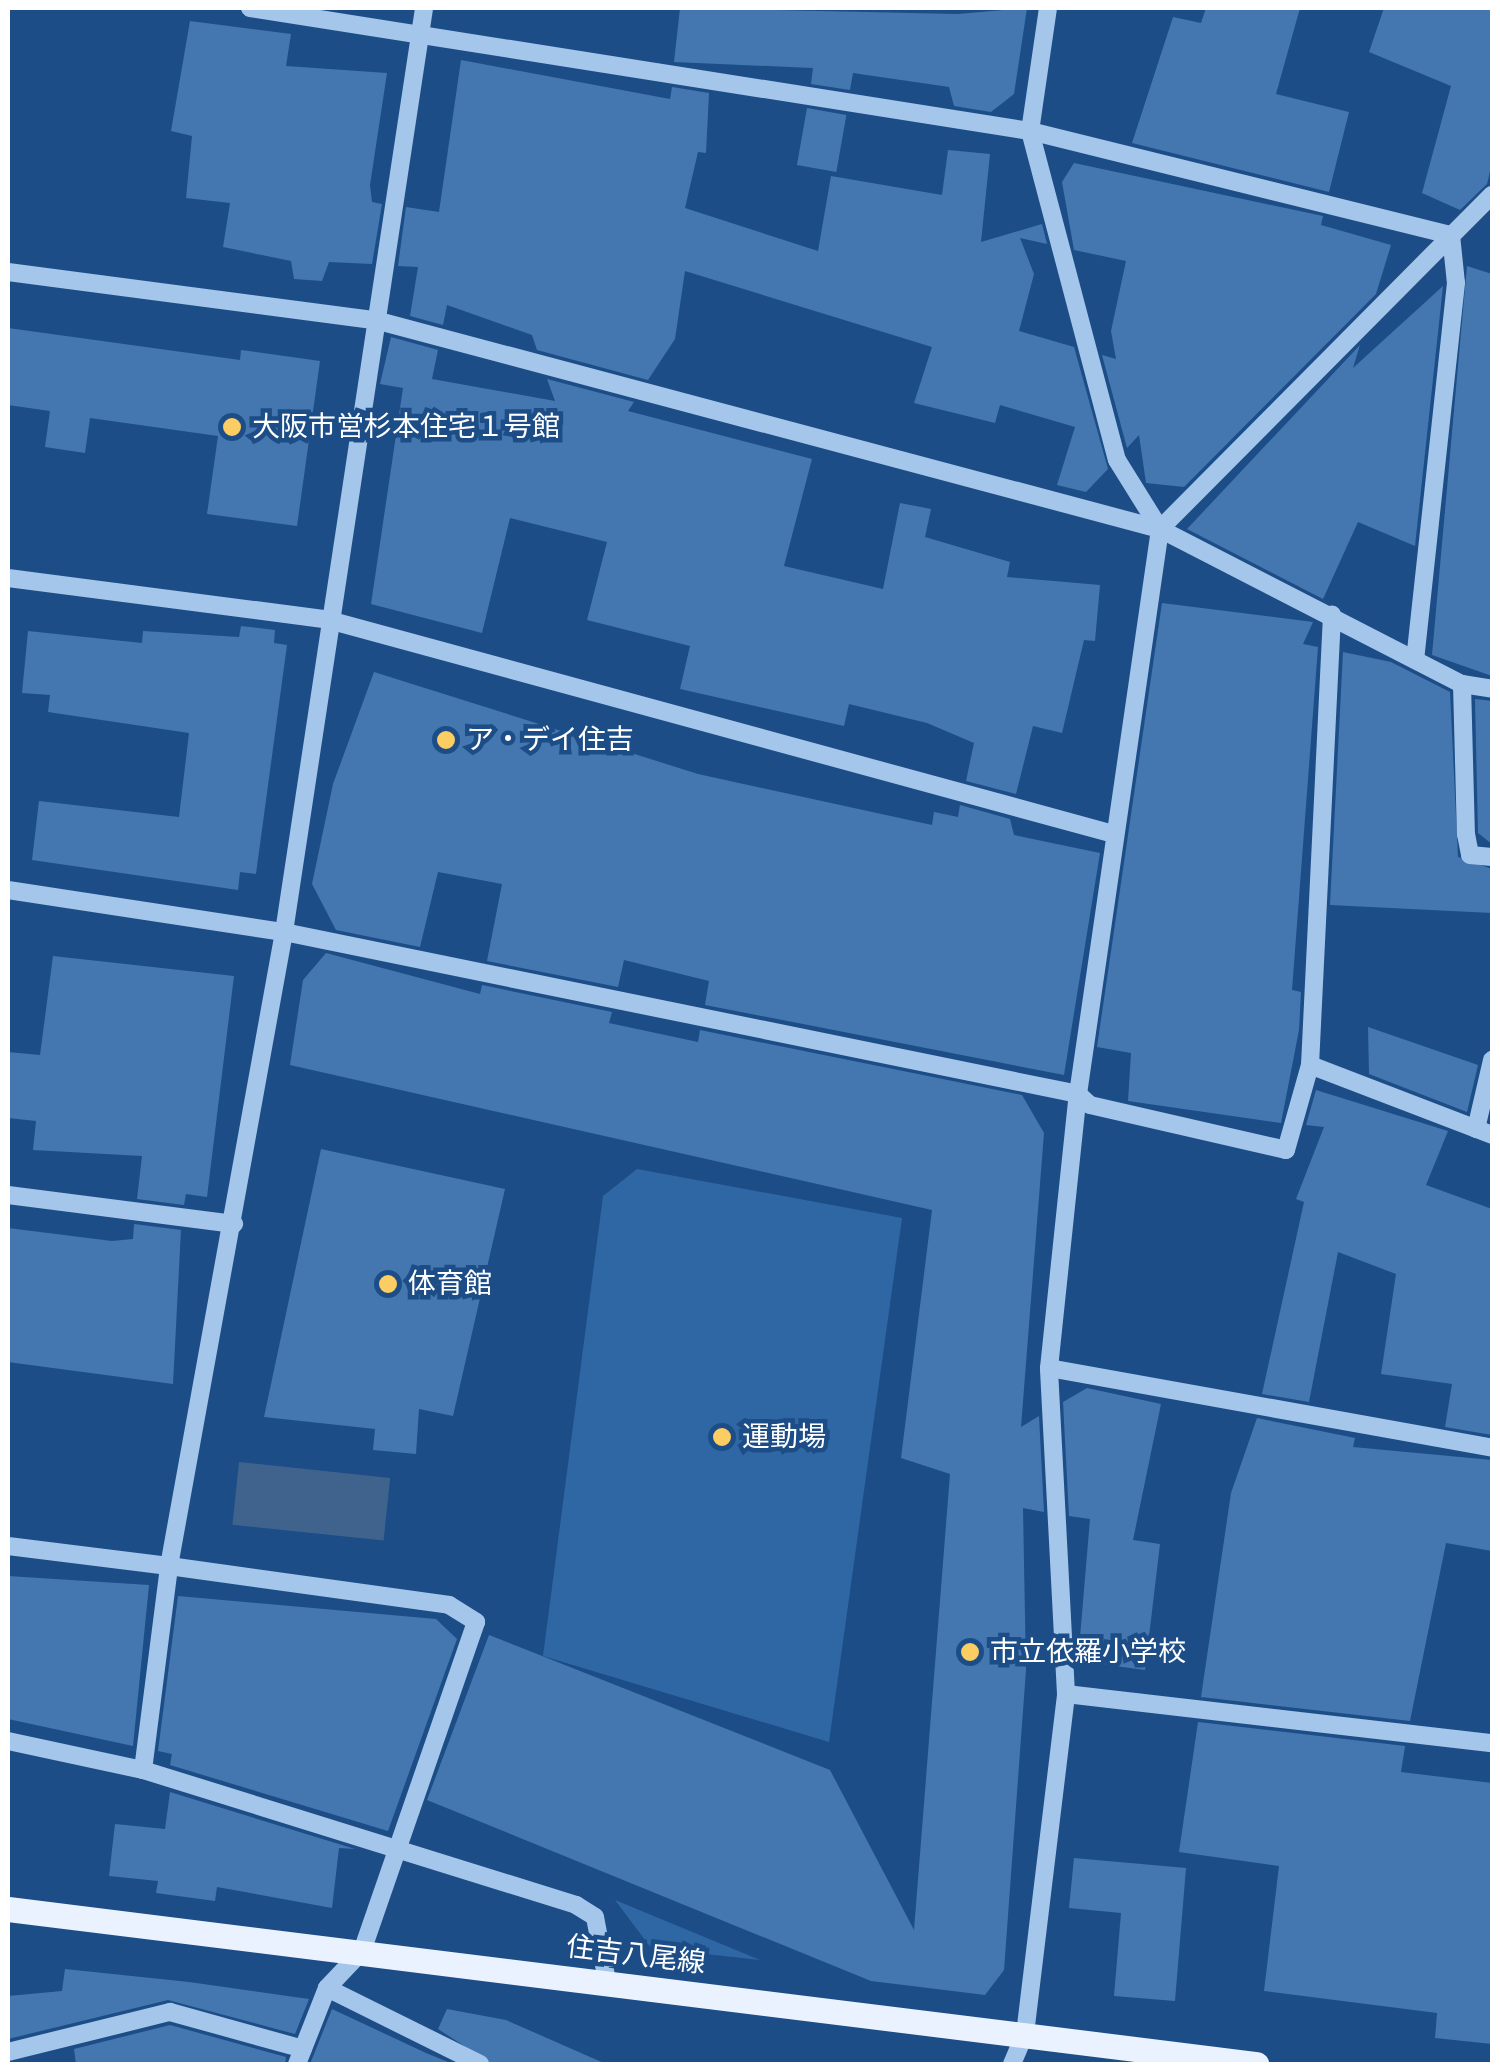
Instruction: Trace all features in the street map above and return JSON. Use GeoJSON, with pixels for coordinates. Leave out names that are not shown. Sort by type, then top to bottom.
{"type":"FeatureCollection","features":[{"type":"Feature","properties":{"kind":"main road","name":"住吉八尾線"},"geometry":{"type":"LineString","coordinates":[[8,1910],[1256,2064]]}},
{"type":"Feature","properties":{"kind":"street"},"geometry":{"type":"LineString","coordinates":[[250,8],[1030,131],[1451,235]]}},
{"type":"Feature","properties":{"kind":"street"},"geometry":{"type":"LineString","coordinates":[[144,1770],[169,1566],[284,932],[325,618],[424,8]]}},
{"type":"Feature","properties":{"kind":"street"},"geometry":{"type":"LineString","coordinates":[[1048,8],[1030,131],[1117,460],[1160,529]]}},
{"type":"Feature","properties":{"kind":"street"},"geometry":{"type":"LineString","coordinates":[[1012,2064],[1025,2034],[1066,1694],[1049,1368],[1110,832],[1160,529],[1492,195]]}},
{"type":"Feature","properties":{"kind":"street"},"geometry":{"type":"LineString","coordinates":[[1416,654],[1456,283],[1451,235]]}},
{"type":"Feature","properties":{"kind":"street"},"geometry":{"type":"LineString","coordinates":[[8,272],[375,320],[1160,529],[1416,654],[1462,684],[1492,688]]}},
{"type":"Feature","properties":{"kind":"street"},"geometry":{"type":"LineString","coordinates":[[8,578],[325,618],[1110,832]]}},
{"type":"Feature","properties":{"kind":"street"},"geometry":{"type":"LineString","coordinates":[[8,890],[284,932],[1078,1094],[1090,1104],[1286,1150],[1310,1065],[1332,615]]}},
{"type":"Feature","properties":{"kind":"street"},"geometry":{"type":"LineString","coordinates":[[1462,684],[1466,834],[1470,854],[1492,857]]}},
{"type":"Feature","properties":{"kind":"street"},"geometry":{"type":"LineString","coordinates":[[1310,1065],[1484,1132],[1492,1060]]}},
{"type":"Feature","properties":{"kind":"street"},"geometry":{"type":"LineString","coordinates":[[8,1195],[234,1224]]}},
{"type":"Feature","properties":{"kind":"street"},"geometry":{"type":"LineString","coordinates":[[1049,1368],[1492,1448]]}},
{"type":"Feature","properties":{"kind":"street"},"geometry":{"type":"LineString","coordinates":[[8,1546],[450,1605],[476,1622],[362,1951],[328,1988],[300,2057],[170,2012],[8,2052]]}},
{"type":"Feature","properties":{"kind":"street"},"geometry":{"type":"LineString","coordinates":[[1066,1694],[1492,1743]]}},
{"type":"Feature","properties":{"kind":"street"},"geometry":{"type":"LineString","coordinates":[[8,1741],[144,1770],[396,1844],[594,1916],[607,1982]]}},
{"type":"Feature","properties":{"kind":"street"},"geometry":{"type":"LineString","coordinates":[[328,1988],[480,2064]]}},
{"type":"Feature","properties":{"kind":"shaded area","name":"運動場"},"geometry":{"type":"Polygon","coordinates":[[[637,1169],[902,1218],[829,1742],[543,1656],[603,1196],[637,1169]]]}},
{"type":"Feature","properties":{"kind":"shaded area"},"geometry":{"type":"Polygon","coordinates":[[[239,1462],[390,1478],[384,1541],[232,1525],[239,1462]]]}},
{"type":"Feature","properties":{"kind":"shaded area"},"geometry":{"type":"Polygon","coordinates":[[[615,1900],[760,1960],[651,1948],[615,1900]]]}},
{"type":"Feature","properties":{"kind":"building"},"geometry":{"type":"Polygon","coordinates":[[[680,8],[958,14],[1027,8],[1014,94],[991,112],[954,106],[949,87],[853,73],[850,90],[811,84],[813,68],[674,62],[680,8]]]}},
{"type":"Feature","properties":{"kind":"building"},"geometry":{"type":"Polygon","coordinates":[[[1206,8],[1300,8],[1276,94],[1349,112],[1329,192],[1132,143],[1173,17],[1201,23],[1206,8]]]}},
{"type":"Feature","properties":{"kind":"building"},"geometry":{"type":"Polygon","coordinates":[[[1384,8],[1492,8],[1492,163],[1487,184],[1460,210],[1422,193],[1451,86],[1369,52],[1384,8]]]}},
{"type":"Feature","properties":{"kind":"building"},"geometry":{"type":"Polygon","coordinates":[[[190,21],[291,34],[286,66],[387,73],[370,185],[372,202],[382,204],[372,264],[329,262],[322,281],[294,279],[291,261],[223,247],[230,203],[186,198],[192,136],[171,131],[190,21]]]}},
{"type":"Feature","properties":{"kind":"building"},"geometry":{"type":"Polygon","coordinates":[[[461,60],[670,99],[672,87],[709,93],[706,153],[698,152],[685,208],[818,251],[831,176],[942,195],[948,150],[990,154],[981,242],[1042,224],[1047,244],[1020,238],[1034,274],[1019,331],[1074,347],[1108,469],[1086,492],[1057,485],[1075,427],[1000,405],[995,423],[914,403],[932,347],[685,271],[675,339],[648,380],[537,350],[532,335],[447,305],[443,325],[410,316],[418,267],[398,266],[406,207],[439,212],[461,60]]]}},
{"type":"Feature","properties":{"kind":"building"},"geometry":{"type":"Polygon","coordinates":[[[807,108],[846,115],[836,172],[797,165],[807,108]]]}},
{"type":"Feature","properties":{"kind":"building"},"geometry":{"type":"Polygon","coordinates":[[[1074,163],[1323,216],[1321,225],[1391,245],[1376,294],[1184,487],[1146,483],[1139,435],[1127,448],[1102,355],[1116,359],[1111,331],[1126,261],[1074,250],[1062,182],[1074,163]]]}},
{"type":"Feature","properties":{"kind":"building"},"geometry":{"type":"Polygon","coordinates":[[[1467,266],[1492,274],[1492,676],[1432,655],[1467,266]]]}},
{"type":"Feature","properties":{"kind":"building"},"geometry":{"type":"Polygon","coordinates":[[[1443,286],[1415,546],[1358,522],[1323,599],[1187,529],[1360,345],[1353,368],[1443,286]]]}},
{"type":"Feature","properties":{"kind":"building","name":"大阪市営杉本住宅１号館"},"geometry":{"type":"Polygon","coordinates":[[[8,328],[240,360],[241,350],[320,361],[297,526],[207,514],[218,436],[90,418],[85,453],[45,447],[50,411],[8,405],[8,328]]]}},
{"type":"Feature","properties":{"kind":"building"},"geometry":{"type":"Polygon","coordinates":[[[391,337],[438,350],[432,379],[555,401],[547,379],[634,402],[628,411],[812,459],[784,566],[883,589],[900,503],[931,509],[925,537],[1010,562],[1007,577],[1100,585],[1095,641],[1084,640],[1062,733],[1033,726],[1016,794],[966,781],[974,743],[927,723],[849,704],[844,726],[680,689],[690,646],[587,620],[607,542],[510,518],[482,633],[371,604],[403,388],[380,384],[391,337]]]}},
{"type":"Feature","properties":{"kind":"building"},"geometry":{"type":"Polygon","coordinates":[[[1162,603],[1313,622],[1303,644],[1318,647],[1292,990],[1301,992],[1299,1030],[1281,1123],[1128,1101],[1131,1053],[1097,1047],[1162,603]]]}},
{"type":"Feature","properties":{"kind":"building"},"geometry":{"type":"Polygon","coordinates":[[[241,626],[275,630],[274,643],[287,645],[256,874],[240,872],[238,890],[32,860],[39,801],[179,817],[189,733],[48,712],[50,695],[22,693],[28,631],[142,643],[143,631],[239,637],[241,626]]]}},
{"type":"Feature","properties":{"kind":"building"},"geometry":{"type":"Polygon","coordinates":[[[1343,652],[1391,662],[1450,692],[1458,857],[1492,869],[1492,913],[1330,905],[1343,652]]]}},
{"type":"Feature","properties":{"kind":"building"},"geometry":{"type":"Polygon","coordinates":[[[374,672],[698,774],[932,825],[934,812],[958,817],[960,805],[1010,819],[1014,835],[1100,853],[1064,1075],[705,1005],[709,981],[624,960],[618,987],[487,961],[502,884],[438,872],[420,947],[336,930],[312,884],[333,784],[374,672]]]}},
{"type":"Feature","properties":{"kind":"building"},"geometry":{"type":"Polygon","coordinates":[[[1475,699],[1492,701],[1492,844],[1478,833],[1475,699]]]}},
{"type":"Feature","properties":{"kind":"building","name":"市立依羅小学校"},"geometry":{"type":"Polygon","coordinates":[[[326,953],[480,994],[482,985],[612,1012],[609,1023],[698,1042],[700,1030],[1022,1095],[1044,1133],[1021,1427],[1039,1416],[1044,1512],[1023,1508],[1026,1670],[1004,1970],[985,1995],[871,1981],[427,1800],[489,1635],[830,1770],[914,1930],[950,1474],[901,1458],[932,1210],[290,1065],[303,980],[326,953]]]}},
{"type":"Feature","properties":{"kind":"building"},"geometry":{"type":"Polygon","coordinates":[[[53,956],[234,976],[207,1197],[186,1194],[184,1205],[137,1199],[142,1156],[33,1150],[36,1121],[8,1118],[8,1052],[40,1055],[53,956]]]}},
{"type":"Feature","properties":{"kind":"building"},"geometry":{"type":"Polygon","coordinates":[[[1368,1027],[1478,1065],[1467,1112],[1369,1074],[1368,1027]]]}},
{"type":"Feature","properties":{"kind":"building"},"geometry":{"type":"Polygon","coordinates":[[[1316,1090],[1448,1131],[1426,1185],[1492,1209],[1492,1435],[1445,1427],[1452,1384],[1381,1374],[1396,1274],[1338,1252],[1309,1402],[1262,1394],[1304,1202],[1296,1199],[1324,1127],[1306,1125],[1316,1090]]]}},
{"type":"Feature","properties":{"kind":"building","name":"体育館"},"geometry":{"type":"Polygon","coordinates":[[[321,1149],[505,1189],[453,1416],[419,1409],[416,1454],[373,1450],[375,1429],[264,1417],[321,1149]]]}},
{"type":"Feature","properties":{"kind":"building"},"geometry":{"type":"Polygon","coordinates":[[[134,1224],[181,1230],[173,1384],[8,1362],[8,1228],[112,1241],[133,1239],[134,1224]]]}},
{"type":"Feature","properties":{"kind":"building"},"geometry":{"type":"Polygon","coordinates":[[[1087,1388],[1161,1404],[1133,1540],[1160,1544],[1145,1670],[1078,1661],[1090,1519],[1069,1516],[1063,1402],[1087,1388]]]}},
{"type":"Feature","properties":{"kind":"building"},"geometry":{"type":"Polygon","coordinates":[[[1257,1418],[1355,1438],[1353,1447],[1492,1460],[1492,1551],[1446,1543],[1410,1721],[1201,1697],[1231,1493],[1257,1418]]]}},
{"type":"Feature","properties":{"kind":"building"},"geometry":{"type":"Polygon","coordinates":[[[8,1576],[149,1585],[133,1746],[8,1719],[8,1576]]]}},
{"type":"Feature","properties":{"kind":"building"},"geometry":{"type":"Polygon","coordinates":[[[178,1596],[436,1619],[457,1639],[388,1831],[170,1765],[172,1754],[158,1751],[178,1596]]]}},
{"type":"Feature","properties":{"kind":"building"},"geometry":{"type":"Polygon","coordinates":[[[1198,1722],[1405,1746],[1401,1772],[1492,1783],[1492,2044],[1435,2038],[1437,2013],[1264,1991],[1279,1866],[1179,1852],[1198,1722]]]}},
{"type":"Feature","properties":{"kind":"building"},"geometry":{"type":"Polygon","coordinates":[[[170,1792],[355,1849],[339,1848],[332,1908],[217,1887],[215,1901],[156,1893],[158,1881],[109,1876],[115,1824],[165,1829],[170,1792]]]}},
{"type":"Feature","properties":{"kind":"building"},"geometry":{"type":"Polygon","coordinates":[[[1074,1858],[1186,1868],[1175,2001],[1114,1996],[1121,1913],[1069,1908],[1074,1858]]]}},
{"type":"Feature","properties":{"kind":"building"},"geometry":{"type":"Polygon","coordinates":[[[65,1969],[309,1999],[295,2034],[168,2000],[8,2039],[8,1996],[62,1991],[65,1969]]]}},
{"type":"Feature","properties":{"kind":"building"},"geometry":{"type":"Polygon","coordinates":[[[332,2009],[426,2053],[453,2064],[310,2064],[332,2009]]]}},
{"type":"Feature","properties":{"kind":"building"},"geometry":{"type":"Polygon","coordinates":[[[447,2009],[506,2020],[606,2064],[492,2064],[438,2029],[447,2009]]]}},
{"type":"Feature","properties":{"kind":"building"},"geometry":{"type":"Polygon","coordinates":[[[170,2025],[286,2057],[285,2064],[76,2064],[74,2049],[170,2025]]]}},
{"type":"Feature","properties":{"kind":"place","name":"大阪市営杉本住宅１号館"},"geometry":{"type":"Point","coordinates":[232,427]}},
{"type":"Feature","properties":{"kind":"place","name":"ア・デイ住吉"},"geometry":{"type":"Point","coordinates":[446,740]}},
{"type":"Feature","properties":{"kind":"place","name":"体育館"},"geometry":{"type":"Point","coordinates":[388,1284]}},
{"type":"Feature","properties":{"kind":"place","name":"運動場"},"geometry":{"type":"Point","coordinates":[722,1437]}},
{"type":"Feature","properties":{"kind":"place","name":"市立依羅小学校"},"geometry":{"type":"Point","coordinates":[970,1652]}}]}
